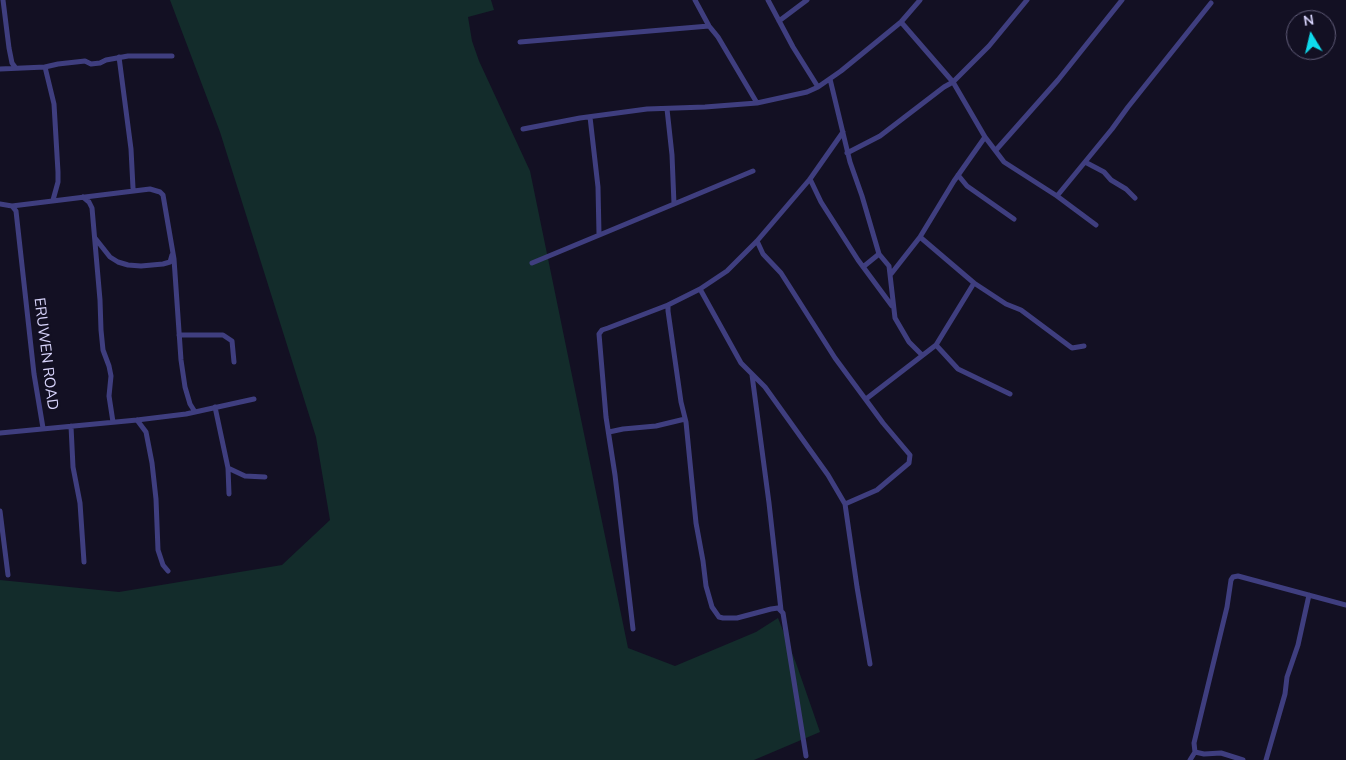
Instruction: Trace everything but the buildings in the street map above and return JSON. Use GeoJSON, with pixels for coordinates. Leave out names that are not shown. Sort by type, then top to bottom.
{"type":"FeatureCollection","features":[{"type":"Feature","properties":{"kind":"street"},"geometry":{"type":"LineString","coordinates":[[3,0],[8,48],[15,67]]}},
{"type":"Feature","properties":{"kind":"street"},"geometry":{"type":"LineString","coordinates":[[695,0],[757,103]]}},
{"type":"Feature","properties":{"kind":"street"},"geometry":{"type":"LineString","coordinates":[[768,0],[793,47],[818,87]]}},
{"type":"Feature","properties":{"kind":"street"},"geometry":{"type":"LineString","coordinates":[[779,21],[807,0]]}},
{"type":"Feature","properties":{"kind":"street"},"geometry":{"type":"LineString","coordinates":[[910,0],[915,7]]}},
{"type":"Feature","properties":{"kind":"street"},"geometry":{"type":"LineString","coordinates":[[523,128],[647,109],[757,103],[807,92],[830,79],[901,22],[920,0]]}},
{"type":"Feature","properties":{"kind":"street"},"geometry":{"type":"LineString","coordinates":[[848,153],[880,136],[944,86],[953,82],[989,46],[1027,0]]}},
{"type":"Feature","properties":{"kind":"street"},"geometry":{"type":"LineString","coordinates":[[996,150],[1058,80],[1122,0]]}},
{"type":"Feature","properties":{"kind":"street"},"geometry":{"type":"LineString","coordinates":[[1057,196],[1212,3]]}},
{"type":"Feature","properties":{"kind":"street"},"geometry":{"type":"LineString","coordinates":[[901,22],[953,82],[985,137],[1006,163],[1057,196],[1096,225]]}},
{"type":"Feature","properties":{"kind":"street"},"geometry":{"type":"LineString","coordinates":[[520,42],[709,26]]}},
{"type":"Feature","properties":{"kind":"street"},"geometry":{"type":"LineString","coordinates":[[0,69],[15,67],[24,69],[85,62],[100,64],[106,60],[128,56],[172,56]]}},
{"type":"Feature","properties":{"kind":"street"},"geometry":{"type":"LineString","coordinates":[[119,57],[131,149],[133,188]]}},
{"type":"Feature","properties":{"kind":"street"},"geometry":{"type":"LineString","coordinates":[[45,67],[54,104],[58,182],[53,200]]}},
{"type":"Feature","properties":{"kind":"street"},"geometry":{"type":"LineString","coordinates":[[830,79],[848,153],[879,254],[889,266],[894,318],[910,342],[922,355]]}},
{"type":"Feature","properties":{"kind":"street"},"geometry":{"type":"LineString","coordinates":[[667,108],[672,155],[674,204]]}},
{"type":"Feature","properties":{"kind":"street"},"geometry":{"type":"LineString","coordinates":[[590,117],[598,187],[600,234]]}},
{"type":"Feature","properties":{"kind":"street"},"geometry":{"type":"LineString","coordinates":[[633,629],[599,334],[602,330],[668,305],[700,289],[727,271],[757,241],[810,179],[843,132]]}},
{"type":"Feature","properties":{"kind":"street"},"geometry":{"type":"LineString","coordinates":[[891,274],[920,236],[958,175],[985,137]]}},
{"type":"Feature","properties":{"kind":"street"},"geometry":{"type":"LineString","coordinates":[[1085,162],[1104,172],[1135,198]]}},
{"type":"Feature","properties":{"kind":"street"},"geometry":{"type":"LineString","coordinates":[[532,263],[753,171]]}},
{"type":"Feature","properties":{"kind":"street"},"geometry":{"type":"LineString","coordinates":[[958,175],[967,186],[1014,219]]}},
{"type":"Feature","properties":{"kind":"street"},"geometry":{"type":"LineString","coordinates":[[810,179],[821,202],[863,267],[892,306]]}},
{"type":"Feature","properties":{"kind":"street"},"geometry":{"type":"LineString","coordinates":[[0,204],[12,206],[150,189],[160,192],[165,199],[172,253],[185,387],[190,404],[195,412]]}},
{"type":"Feature","properties":{"kind":"street"},"geometry":{"type":"LineString","coordinates":[[83,198],[89,202],[92,208],[100,300],[100,330],[103,350],[111,376],[108,396],[113,422]]}},
{"type":"Feature","properties":{"kind":"street","name":"ERUWEN ROAD"},"geometry":{"type":"LineString","coordinates":[[12,206],[16,211],[34,374],[43,428]]}},
{"type":"Feature","properties":{"kind":"street"},"geometry":{"type":"LineString","coordinates":[[920,236],[974,283],[1006,304],[1021,310],[1072,348],[1084,346]]}},
{"type":"Feature","properties":{"kind":"street"},"geometry":{"type":"LineString","coordinates":[[94,238],[110,257],[128,265],[170,262],[172,253]]}},
{"type":"Feature","properties":{"kind":"street"},"geometry":{"type":"LineString","coordinates":[[757,241],[763,254],[781,273],[835,358],[883,423],[908,452],[911,459],[909,464],[877,490],[845,504]]}},
{"type":"Feature","properties":{"kind":"street"},"geometry":{"type":"LineString","coordinates":[[863,267],[879,254]]}},
{"type":"Feature","properties":{"kind":"street"},"geometry":{"type":"LineString","coordinates":[[866,399],[936,345],[974,283]]}},
{"type":"Feature","properties":{"kind":"street"},"geometry":{"type":"LineString","coordinates":[[700,289],[739,359],[765,387],[828,474],[845,504],[870,664]]}},
{"type":"Feature","properties":{"kind":"street"},"geometry":{"type":"LineString","coordinates":[[668,305],[679,393],[685,419],[696,523],[706,586],[712,607],[719,617],[728,619],[771,609],[778,608],[781,610]]}},
{"type":"Feature","properties":{"kind":"street"},"geometry":{"type":"LineString","coordinates":[[179,335],[223,335],[233,342],[234,362]]}},
{"type":"Feature","properties":{"kind":"street"},"geometry":{"type":"LineString","coordinates":[[936,345],[958,368],[1010,394]]}},
{"type":"Feature","properties":{"kind":"street"},"geometry":{"type":"LineString","coordinates":[[752,375],[781,610],[785,620],[806,756]]}},
{"type":"Feature","properties":{"kind":"street"},"geometry":{"type":"LineString","coordinates":[[0,433],[138,420],[195,412],[254,399]]}},
{"type":"Feature","properties":{"kind":"street"},"geometry":{"type":"LineString","coordinates":[[215,408],[228,468],[229,494]]}},
{"type":"Feature","properties":{"kind":"street"},"geometry":{"type":"LineString","coordinates":[[609,432],[656,426],[685,419]]}},
{"type":"Feature","properties":{"kind":"street"},"geometry":{"type":"LineString","coordinates":[[138,420],[146,432],[152,463],[156,499],[158,550],[162,565],[168,571]]}},
{"type":"Feature","properties":{"kind":"street"},"geometry":{"type":"LineString","coordinates":[[72,426],[73,467],[80,503],[84,562]]}},
{"type":"Feature","properties":{"kind":"street"},"geometry":{"type":"LineString","coordinates":[[228,468],[245,476],[265,477]]}},
{"type":"Feature","properties":{"kind":"street"},"geometry":{"type":"LineString","coordinates":[[0,511],[8,575]]}},
{"type":"Feature","properties":{"kind":"street"},"geometry":{"type":"LineString","coordinates":[[1190,760],[1195,752],[1194,743],[1227,607],[1231,580],[1238,576],[1346,605]]}},
{"type":"Feature","properties":{"kind":"street"},"geometry":{"type":"LineString","coordinates":[[1266,760],[1285,694],[1287,677],[1298,645],[1309,595]]}},
{"type":"Feature","properties":{"kind":"street"},"geometry":{"type":"LineString","coordinates":[[1195,752],[1204,754],[1221,753],[1243,760]]}},
{"type":"Feature","properties":{"kind":"green space"},"geometry":{"type":"Polygon","coordinates":[[[170,0],[491,0],[494,10],[468,17],[472,41],[479,61],[530,171],[628,648],[675,666],[756,632],[778,618],[820,732],[754,760],[0,760],[0,580],[119,592],[282,565],[330,520],[316,437],[220,132],[170,0]]]}}]}
